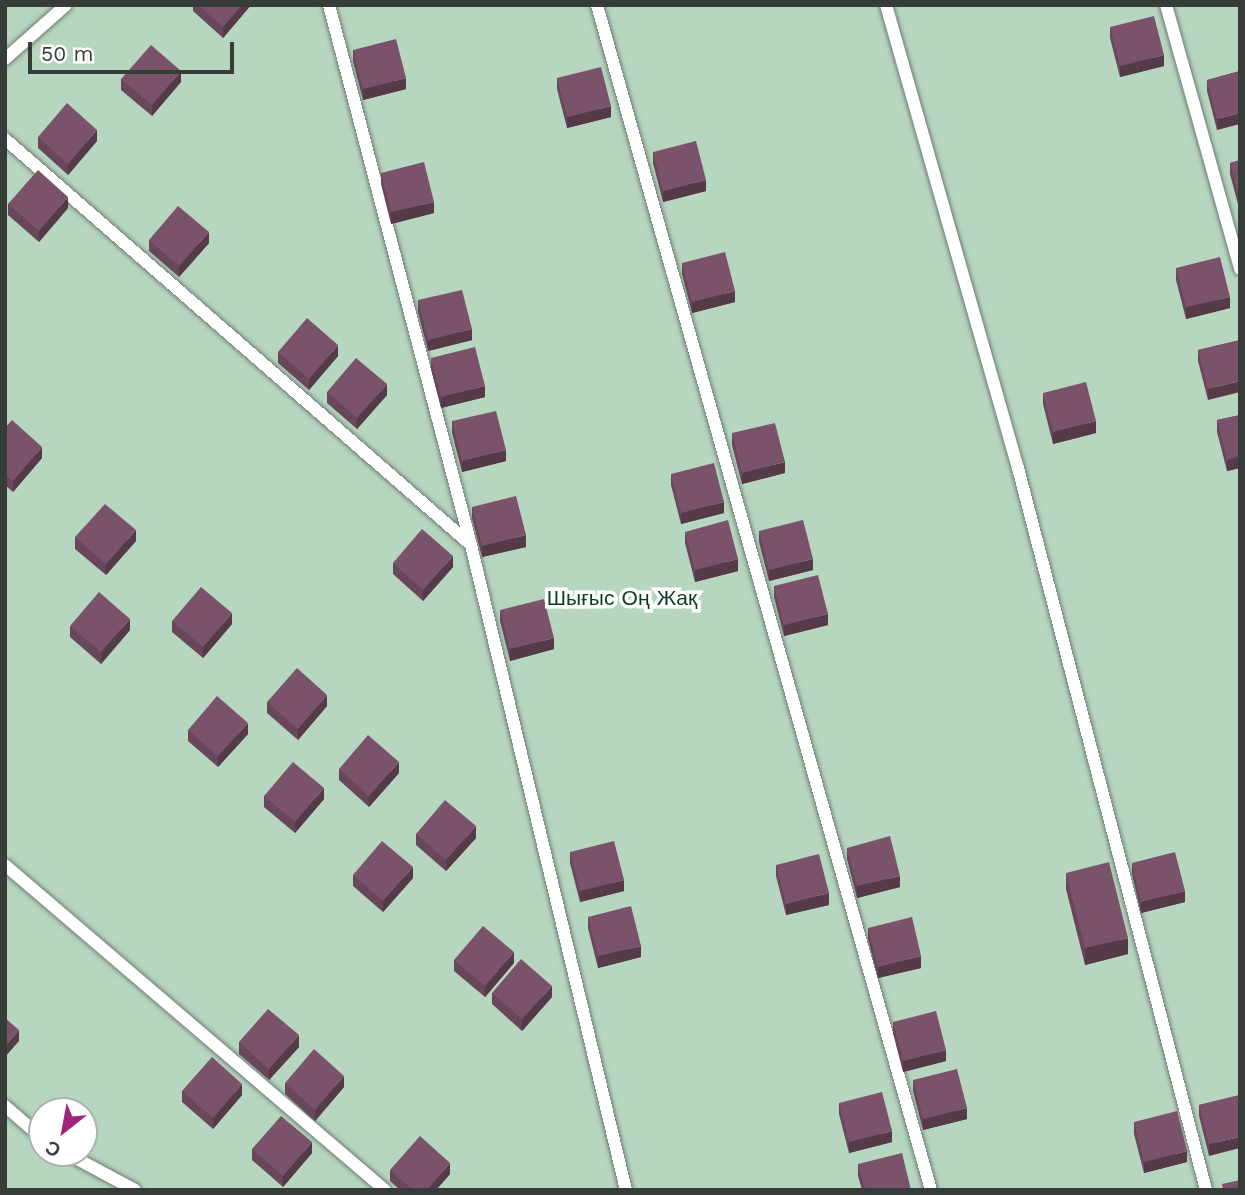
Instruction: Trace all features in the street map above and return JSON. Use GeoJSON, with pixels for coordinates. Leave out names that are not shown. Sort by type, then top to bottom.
{"type":"FeatureCollection","features":[{"type":"Feature","properties":{"kind":"lane"},"geometry":{"type":"LineString","coordinates":[[5,59],[66,5]]}},
{"type":"Feature","properties":{"kind":"lane"},"geometry":{"type":"LineString","coordinates":[[329,5],[471,545],[626,1190]]}},
{"type":"Feature","properties":{"kind":"lane"},"geometry":{"type":"LineString","coordinates":[[597,5],[931,1190]]}},
{"type":"Feature","properties":{"kind":"lane"},"geometry":{"type":"LineString","coordinates":[[886,5],[1018,468],[1206,1190]]}},
{"type":"Feature","properties":{"kind":"lane"},"geometry":{"type":"LineString","coordinates":[[1166,5],[1240,269]]}},
{"type":"Feature","properties":{"kind":"lane"},"geometry":{"type":"LineString","coordinates":[[5,139],[471,545]]}},
{"type":"Feature","properties":{"kind":"lane"},"geometry":{"type":"LineString","coordinates":[[5,865],[385,1190]]}},
{"type":"Feature","properties":{"kind":"lane"},"geometry":{"type":"LineString","coordinates":[[5,1107],[28,1126]]}},
{"type":"Feature","properties":{"kind":"lane"},"geometry":{"type":"LineString","coordinates":[[92,1167],[135,1190]]}},
{"type":"Feature","properties":{"kind":"green space","name":"Шығыс Оң Жақ"},"geometry":{"type":"Polygon","coordinates":[[[5,5],[1240,5],[1240,1190],[5,1190],[5,5]]]}},
{"type":"Feature","properties":{"kind":"building"},"geometry":{"type":"Polygon","coordinates":[[[198,5],[242,5],[223,27],[198,5]]]}},
{"type":"Feature","properties":{"kind":"building"},"geometry":{"type":"Polygon","coordinates":[[[1154,16],[1164,55],[1120,66],[1110,27],[1154,16]]]}},
{"type":"Feature","properties":{"kind":"building"},"geometry":{"type":"Polygon","coordinates":[[[396,39],[406,78],[363,89],[353,50],[396,39]]]}},
{"type":"Feature","properties":{"kind":"building"},"geometry":{"type":"Polygon","coordinates":[[[151,45],[181,71],[152,105],[121,79],[151,45]]]}},
{"type":"Feature","properties":{"kind":"building"},"geometry":{"type":"Polygon","coordinates":[[[601,67],[611,106],[567,117],[557,78],[601,67]]]}},
{"type":"Feature","properties":{"kind":"building"},"geometry":{"type":"Polygon","coordinates":[[[1240,71],[1240,113],[1217,119],[1207,80],[1240,71]]]}},
{"type":"Feature","properties":{"kind":"building"},"geometry":{"type":"Polygon","coordinates":[[[67,103],[97,130],[68,164],[38,137],[67,103]]]}},
{"type":"Feature","properties":{"kind":"building"},"geometry":{"type":"Polygon","coordinates":[[[696,141],[706,180],[663,191],[653,152],[696,141]]]}},
{"type":"Feature","properties":{"kind":"building"},"geometry":{"type":"Polygon","coordinates":[[[1240,160],[1240,201],[1230,163],[1240,160]]]}},
{"type":"Feature","properties":{"kind":"building"},"geometry":{"type":"Polygon","coordinates":[[[424,162],[434,202],[391,212],[381,173],[424,162]]]}},
{"type":"Feature","properties":{"kind":"building"},"geometry":{"type":"Polygon","coordinates":[[[38,170],[68,197],[39,231],[8,204],[38,170]]]}},
{"type":"Feature","properties":{"kind":"building"},"geometry":{"type":"Polygon","coordinates":[[[178,206],[209,232],[179,266],[149,240],[178,206]]]}},
{"type":"Feature","properties":{"kind":"building"},"geometry":{"type":"Polygon","coordinates":[[[725,252],[735,291],[692,302],[682,263],[725,252]]]}},
{"type":"Feature","properties":{"kind":"building"},"geometry":{"type":"Polygon","coordinates":[[[1220,257],[1230,297],[1186,307],[1176,268],[1220,257]]]}},
{"type":"Feature","properties":{"kind":"building"},"geometry":{"type":"Polygon","coordinates":[[[462,290],[472,329],[428,340],[418,300],[462,290]]]}},
{"type":"Feature","properties":{"kind":"building"},"geometry":{"type":"Polygon","coordinates":[[[307,318],[338,345],[309,379],[278,352],[307,318]]]}},
{"type":"Feature","properties":{"kind":"building"},"geometry":{"type":"Polygon","coordinates":[[[1240,340],[1240,381],[1208,389],[1198,350],[1240,340]]]}},
{"type":"Feature","properties":{"kind":"building"},"geometry":{"type":"Polygon","coordinates":[[[475,347],[485,386],[441,397],[431,358],[475,347]]]}},
{"type":"Feature","properties":{"kind":"building"},"geometry":{"type":"Polygon","coordinates":[[[356,358],[387,384],[357,418],[327,392],[356,358]]]}},
{"type":"Feature","properties":{"kind":"building"},"geometry":{"type":"Polygon","coordinates":[[[1086,382],[1096,421],[1053,432],[1043,393],[1086,382]]]}},
{"type":"Feature","properties":{"kind":"building"},"geometry":{"type":"Polygon","coordinates":[[[496,411],[506,450],[462,461],[452,421],[496,411]]]}},
{"type":"Feature","properties":{"kind":"building"},"geometry":{"type":"Polygon","coordinates":[[[1240,415],[1240,456],[1227,460],[1217,420],[1240,415]]]}},
{"type":"Feature","properties":{"kind":"building"},"geometry":{"type":"Polygon","coordinates":[[[12,420],[42,447],[13,481],[5,474],[5,428],[12,420]]]}},
{"type":"Feature","properties":{"kind":"building"},"geometry":{"type":"Polygon","coordinates":[[[775,423],[785,462],[742,473],[732,433],[775,423]]]}},
{"type":"Feature","properties":{"kind":"building"},"geometry":{"type":"Polygon","coordinates":[[[714,463],[724,502],[681,513],[671,474],[714,463]]]}},
{"type":"Feature","properties":{"kind":"building"},"geometry":{"type":"Polygon","coordinates":[[[516,496],[526,535],[482,546],[472,507],[516,496]]]}},
{"type":"Feature","properties":{"kind":"building"},"geometry":{"type":"Polygon","coordinates":[[[105,504],[136,530],[106,564],[75,537],[105,504]]]}},
{"type":"Feature","properties":{"kind":"building"},"geometry":{"type":"Polygon","coordinates":[[[728,520],[738,559],[695,570],[685,532],[728,520]]]}},
{"type":"Feature","properties":{"kind":"building"},"geometry":{"type":"Polygon","coordinates":[[[803,520],[813,559],[769,570],[759,531],[803,520]]]}},
{"type":"Feature","properties":{"kind":"building"},"geometry":{"type":"Polygon","coordinates":[[[422,529],[453,556],[423,590],[393,563],[422,529]]]}},
{"type":"Feature","properties":{"kind":"building"},"geometry":{"type":"Polygon","coordinates":[[[818,575],[828,614],[784,625],[774,586],[818,575]]]}},
{"type":"Feature","properties":{"kind":"building"},"geometry":{"type":"Polygon","coordinates":[[[201,587],[232,613],[203,647],[172,621],[201,587]]]}},
{"type":"Feature","properties":{"kind":"building"},"geometry":{"type":"Polygon","coordinates":[[[99,592],[130,619],[101,652],[70,626],[99,592]]]}},
{"type":"Feature","properties":{"kind":"building"},"geometry":{"type":"Polygon","coordinates":[[[544,599],[554,638],[510,649],[500,610],[544,599]]]}},
{"type":"Feature","properties":{"kind":"building"},"geometry":{"type":"Polygon","coordinates":[[[297,668],[327,695],[298,729],[267,702],[297,668]]]}},
{"type":"Feature","properties":{"kind":"building"},"geometry":{"type":"Polygon","coordinates":[[[217,696],[248,723],[218,756],[188,730],[217,696]]]}},
{"type":"Feature","properties":{"kind":"building"},"geometry":{"type":"Polygon","coordinates":[[[368,735],[399,762],[369,796],[339,769],[368,735]]]}},
{"type":"Feature","properties":{"kind":"building"},"geometry":{"type":"Polygon","coordinates":[[[293,762],[324,788],[295,822],[264,796],[293,762]]]}},
{"type":"Feature","properties":{"kind":"building"},"geometry":{"type":"Polygon","coordinates":[[[445,800],[476,826],[446,860],[416,834],[445,800]]]}},
{"type":"Feature","properties":{"kind":"building"},"geometry":{"type":"Polygon","coordinates":[[[890,836],[900,876],[857,886],[847,848],[890,836]]]}},
{"type":"Feature","properties":{"kind":"building"},"geometry":{"type":"Polygon","coordinates":[[[382,841],[413,867],[383,901],[353,875],[382,841]]]}},
{"type":"Feature","properties":{"kind":"building"},"geometry":{"type":"Polygon","coordinates":[[[614,841],[624,880],[580,891],[570,852],[614,841]]]}},
{"type":"Feature","properties":{"kind":"building"},"geometry":{"type":"Polygon","coordinates":[[[1175,852],[1185,891],[1141,902],[1132,863],[1175,852]]]}},
{"type":"Feature","properties":{"kind":"building"},"geometry":{"type":"Polygon","coordinates":[[[819,854],[829,893],[786,904],[776,865],[819,854]]]}},
{"type":"Feature","properties":{"kind":"building"},"geometry":{"type":"Polygon","coordinates":[[[1109,862],[1128,938],[1085,948],[1066,873],[1109,862]]]}},
{"type":"Feature","properties":{"kind":"building"},"geometry":{"type":"Polygon","coordinates":[[[631,906],[641,946],[598,956],[588,917],[631,906]]]}},
{"type":"Feature","properties":{"kind":"building"},"geometry":{"type":"Polygon","coordinates":[[[912,917],[921,956],[878,967],[868,928],[912,917]]]}},
{"type":"Feature","properties":{"kind":"building"},"geometry":{"type":"Polygon","coordinates":[[[483,926],[514,952],[485,986],[454,960],[483,926]]]}},
{"type":"Feature","properties":{"kind":"building"},"geometry":{"type":"Polygon","coordinates":[[[521,959],[552,986],[522,1019],[492,993],[521,959]]]}},
{"type":"Feature","properties":{"kind":"building"},"geometry":{"type":"Polygon","coordinates":[[[268,1009],[299,1035],[269,1069],[239,1042],[268,1009]]]}},
{"type":"Feature","properties":{"kind":"building"},"geometry":{"type":"Polygon","coordinates":[[[936,1011],[946,1050],[903,1061],[893,1022],[936,1011]]]}},
{"type":"Feature","properties":{"kind":"building"},"geometry":{"type":"Polygon","coordinates":[[[5,1018],[19,1030],[5,1046],[5,1018]]]}},
{"type":"Feature","properties":{"kind":"building"},"geometry":{"type":"Polygon","coordinates":[[[314,1049],[344,1076],[315,1110],[285,1083],[314,1049]]]}},
{"type":"Feature","properties":{"kind":"building"},"geometry":{"type":"Polygon","coordinates":[[[212,1057],[242,1084],[213,1118],[182,1091],[212,1057]]]}},
{"type":"Feature","properties":{"kind":"building"},"geometry":{"type":"Polygon","coordinates":[[[957,1069],[967,1108],[923,1119],[913,1080],[957,1069]]]}},
{"type":"Feature","properties":{"kind":"building"},"geometry":{"type":"Polygon","coordinates":[[[882,1092],[892,1131],[849,1142],[839,1103],[882,1092]]]}},
{"type":"Feature","properties":{"kind":"building"},"geometry":{"type":"Polygon","coordinates":[[[1240,1095],[1240,1137],[1209,1144],[1199,1105],[1240,1095]]]}},
{"type":"Feature","properties":{"kind":"building"},"geometry":{"type":"Polygon","coordinates":[[[1177,1111],[1187,1151],[1144,1162],[1134,1122],[1177,1111]]]}},
{"type":"Feature","properties":{"kind":"building"},"geometry":{"type":"Polygon","coordinates":[[[281,1116],[312,1142],[283,1176],[252,1149],[281,1116]]]}},
{"type":"Feature","properties":{"kind":"building"},"geometry":{"type":"Polygon","coordinates":[[[420,1136],[450,1163],[427,1190],[413,1190],[390,1170],[420,1136]]]}},
{"type":"Feature","properties":{"kind":"building"},"geometry":{"type":"Polygon","coordinates":[[[902,1153],[911,1190],[865,1190],[858,1164],[902,1153]]]}},
{"type":"Feature","properties":{"kind":"building"},"geometry":{"type":"Polygon","coordinates":[[[1240,1180],[1240,1190],[1223,1190],[1222,1184],[1240,1180]]]}}]}
